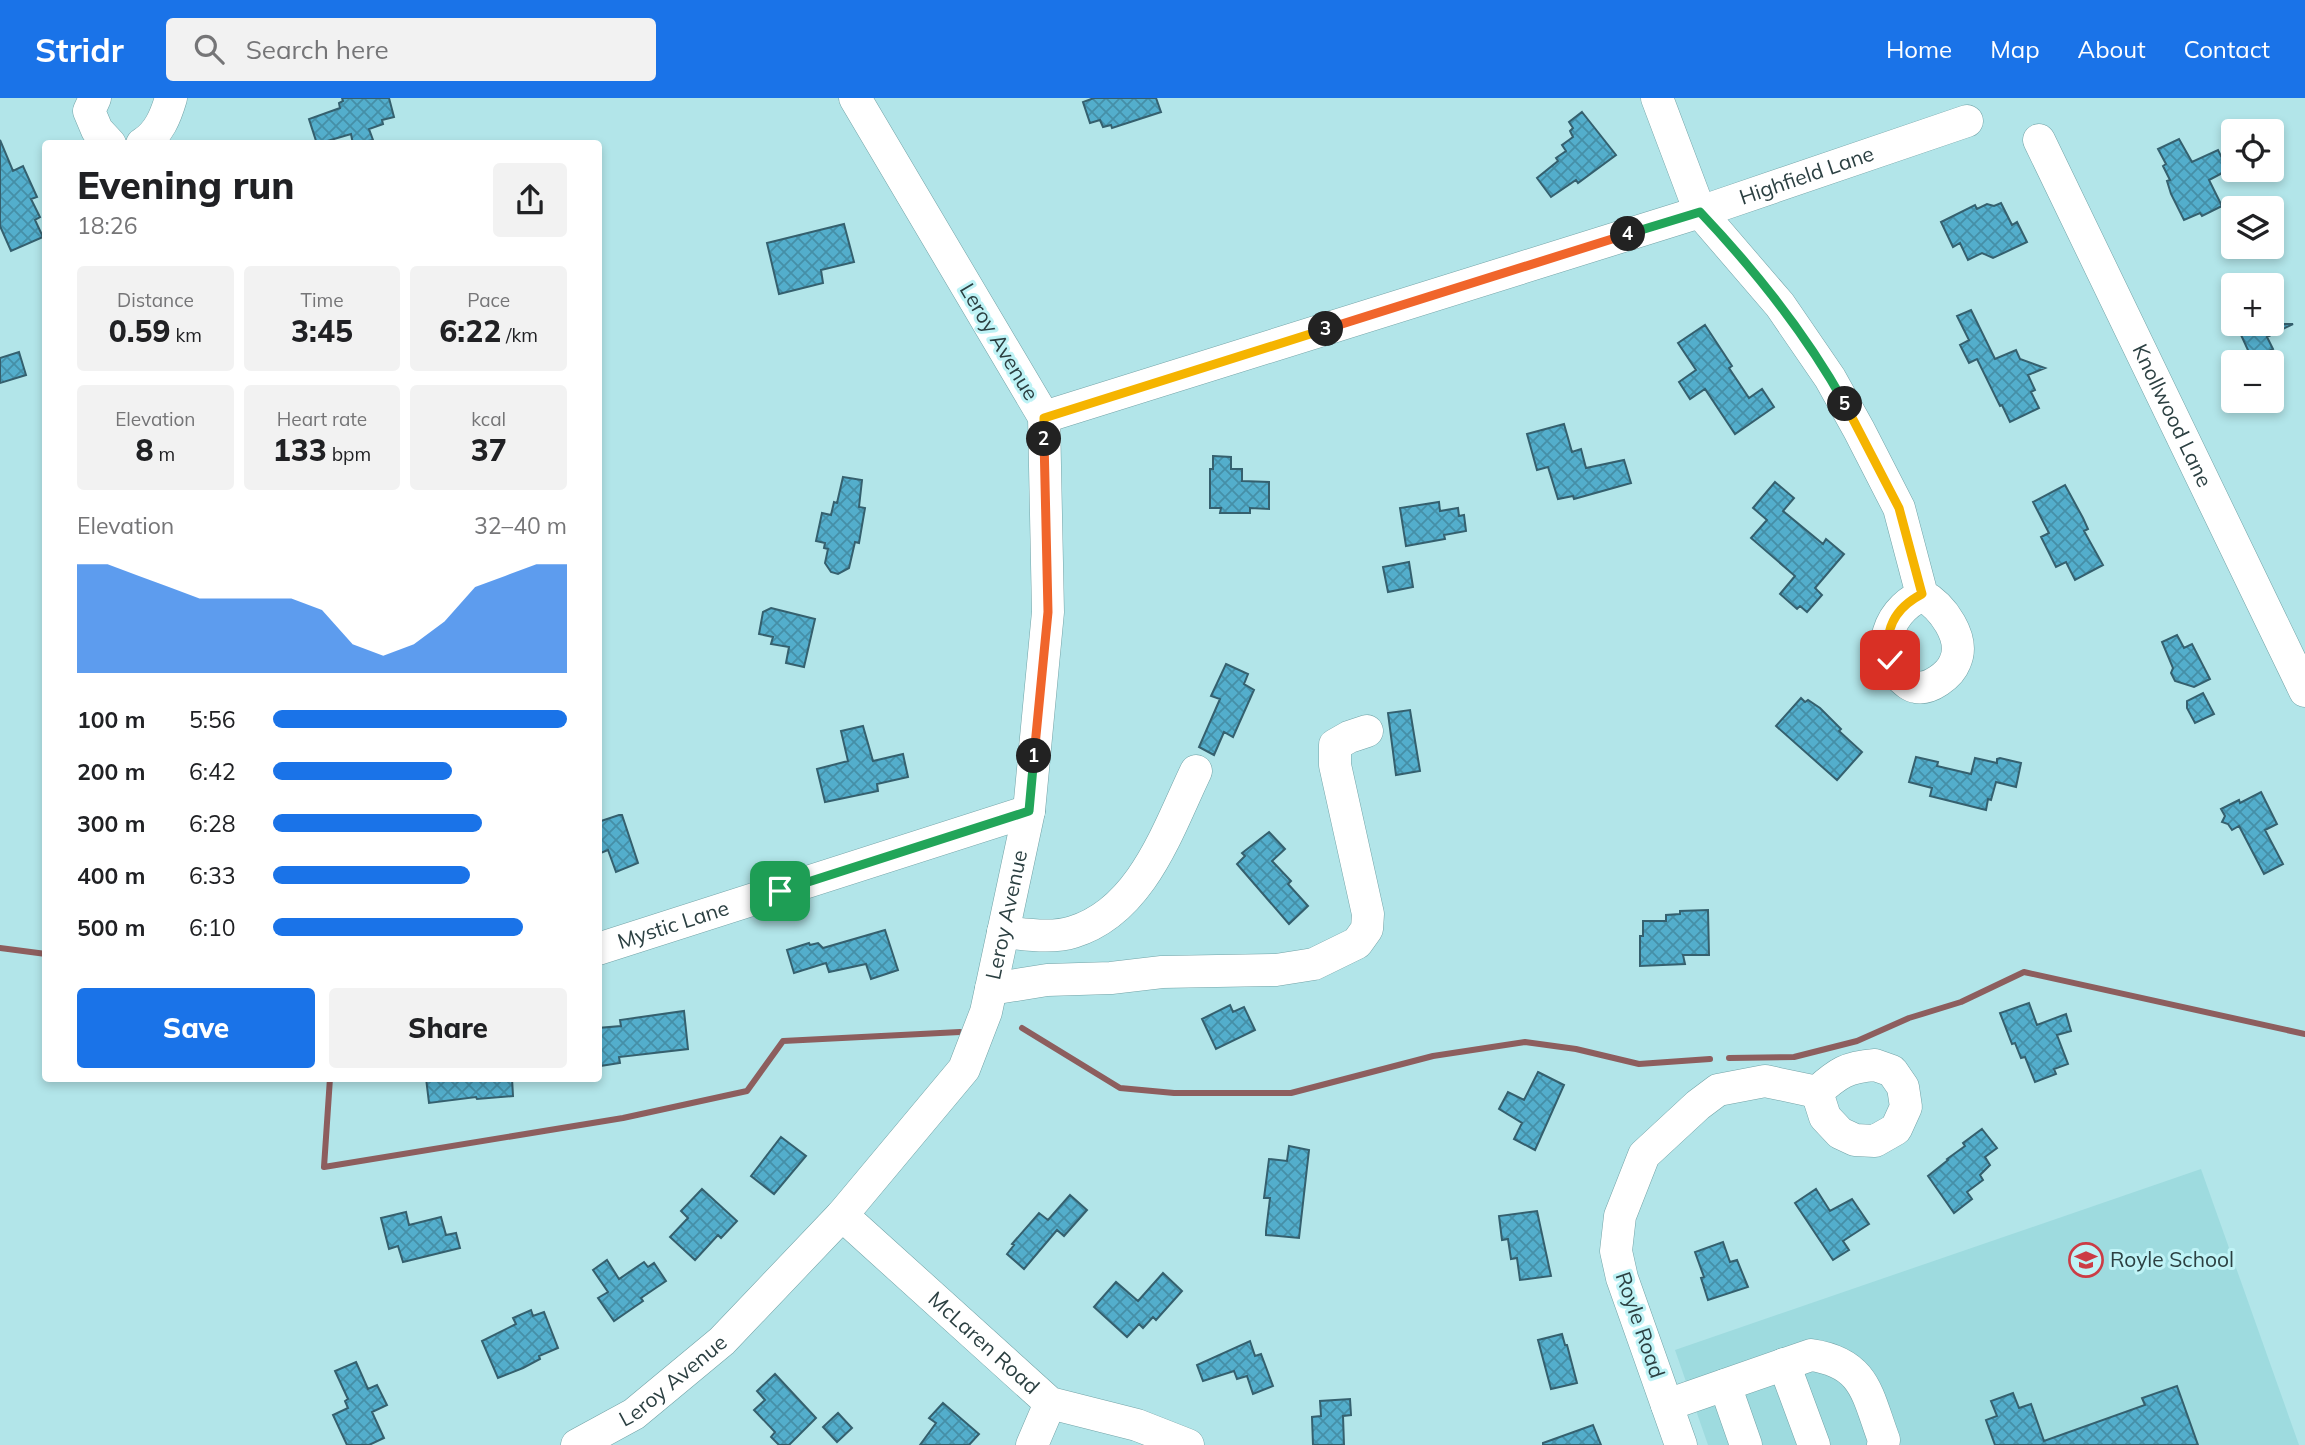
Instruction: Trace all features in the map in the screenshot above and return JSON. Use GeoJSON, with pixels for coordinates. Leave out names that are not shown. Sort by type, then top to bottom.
{"type":"FeatureCollection","features":[{"type":"Feature","properties":{"kind":"street"},"geometry":{"type":"LineString","coordinates":[[95,98],[89,111],[97,130],[106,140]]}},
{"type":"Feature","properties":{"kind":"street"},"geometry":{"type":"LineString","coordinates":[[149,140],[163,123],[172,98]]}},
{"type":"Feature","properties":{"kind":"street","name":"Leroy Avenue"},"geometry":{"type":"LineString","coordinates":[[577,1445],[634,1414],[722,1341],[842,1214],[964,1069],[979,1034],[991,989],[1029,811],[1048,612],[1044,418],[855,98]]}},
{"type":"Feature","properties":{"kind":"street"},"geometry":{"type":"LineString","coordinates":[[1657,98],[1700,212],[1780,305],[1830,378],[1899,508],[1922,594]]}},
{"type":"Feature","properties":{"kind":"street","name":"Highfield Lane"},"geometry":{"type":"LineString","coordinates":[[1044,418],[1700,212],[1967,121]]}},
{"type":"Feature","properties":{"kind":"street","name":"Knollwood Lane"},"geometry":{"type":"LineString","coordinates":[[2039,140],[2305,691]]}},
{"type":"Feature","properties":{"kind":"street"},"geometry":{"type":"LineString","coordinates":[[991,989],[1047,979],[1111,978],[1200,970],[1276,970],[1314,964],[1357,943],[1367,929],[1368,914],[1335,765],[1335,745],[1367,731]]}},
{"type":"Feature","properties":{"kind":"street"},"geometry":{"type":"LineString","coordinates":[[1003,932],[1042,935],[1071,933],[1111,913],[1126,898],[1150,864],[1196,771]]}},
{"type":"Feature","properties":{"kind":"street","name":"Mystic Lane"},"geometry":{"type":"LineString","coordinates":[[602,947],[1029,811]]}},
{"type":"Feature","properties":{"kind":"street","name":"Royle Road"},"geometry":{"type":"LineString","coordinates":[[1681,1445],[1622,1278],[1616,1251],[1620,1216],[1644,1156],[1698,1105],[1718,1090],[1765,1082],[1817,1091]]}},
{"type":"Feature","properties":{"kind":"street","name":"McLaren Road"},"geometry":{"type":"LineString","coordinates":[[842,1214],[1050,1403],[1137,1426],[1188,1445]]}},
{"type":"Feature","properties":{"kind":"street"},"geometry":{"type":"LineString","coordinates":[[1667,1405],[1811,1355],[1831,1358],[1849,1368],[1861,1380],[1884,1440],[1883,1445]]}},
{"type":"Feature","properties":{"kind":"street"},"geometry":{"type":"LineString","coordinates":[[1784,1364],[1814,1445]]}},
{"type":"Feature","properties":{"kind":"street"},"geometry":{"type":"LineString","coordinates":[[1725,1385],[1746,1445]]}},
{"type":"Feature","properties":{"kind":"street"},"geometry":{"type":"LineString","coordinates":[[1032,1445],[1050,1403]]}},
{"type":"Feature","properties":{"kind":"shaded area","name":"Royle School"},"geometry":{"type":"Polygon","coordinates":[[[2201,1169],[2299,1445],[1708,1445],[1675,1350],[2201,1169]]]}},
{"type":"Feature","properties":{"kind":"building"},"geometry":{"type":"Polygon","coordinates":[[[342,98],[389,98],[394,117],[382,120],[383,124],[369,129],[373,140],[352,140],[351,134],[331,140],[316,140],[309,119],[340,108],[339,103],[343,101],[342,98]]]}},
{"type":"Feature","properties":{"kind":"building"},"geometry":{"type":"Polygon","coordinates":[[[1094,98],[1156,98],[1161,112],[1112,128],[1111,125],[1103,127],[1100,120],[1090,123],[1083,102],[1094,98]]]}},
{"type":"Feature","properties":{"kind":"building"},"geometry":{"type":"Polygon","coordinates":[[[1582,112],[1616,155],[1578,183],[1576,180],[1551,197],[1537,178],[1566,151],[1562,145],[1573,137],[1570,131],[1573,128],[1569,122],[1582,112]]]}},
{"type":"Feature","properties":{"kind":"building"},"geometry":{"type":"Polygon","coordinates":[[[2179,139],[2192,162],[2218,150],[2221,156],[2221,174],[2209,180],[2221,206],[2202,216],[2200,213],[2184,220],[2171,194],[2167,181],[2170,180],[2163,166],[2166,164],[2158,149],[2179,139]]]}},
{"type":"Feature","properties":{"kind":"building"},"geometry":{"type":"Polygon","coordinates":[[[0,140],[13,171],[23,166],[37,197],[31,199],[40,217],[35,220],[42,237],[11,251],[0,226],[0,140]]]}},
{"type":"Feature","properties":{"kind":"building"},"geometry":{"type":"Polygon","coordinates":[[[2001,203],[2012,225],[2017,222],[2027,242],[1993,258],[1982,253],[1968,260],[1960,243],[1953,247],[1941,222],[1975,205],[1977,209],[1987,204],[1994,206],[2001,203]]]}},
{"type":"Feature","properties":{"kind":"building"},"geometry":{"type":"Polygon","coordinates":[[[844,224],[854,262],[821,270],[823,283],[779,294],[767,243],[844,224]]]}},
{"type":"Feature","properties":{"kind":"building"},"geometry":{"type":"Polygon","coordinates":[[[1971,310],[1995,359],[2016,350],[2020,359],[2045,368],[2028,375],[2035,390],[2031,392],[2039,408],[2010,422],[1977,359],[1969,363],[1960,345],[1969,340],[1957,316],[1971,310]]]}},
{"type":"Feature","properties":{"kind":"building"},"geometry":{"type":"Polygon","coordinates":[[[1705,325],[1749,398],[1762,389],[1774,407],[1735,434],[1705,389],[1690,399],[1679,382],[1696,370],[1678,343],[1705,325]]]}},
{"type":"Feature","properties":{"kind":"building"},"geometry":{"type":"Polygon","coordinates":[[[2241,336],[2269,336],[2267,337],[2273,349],[2248,350],[2241,336]]]}},
{"type":"Feature","properties":{"kind":"building"},"geometry":{"type":"Polygon","coordinates":[[[19,352],[26,375],[0,383],[0,358],[19,352]]]}},
{"type":"Feature","properties":{"kind":"building"},"geometry":{"type":"Polygon","coordinates":[[[1564,424],[1572,452],[1581,449],[1586,468],[1624,460],[1631,483],[1574,499],[1573,496],[1558,499],[1548,467],[1537,470],[1527,434],[1564,424]]]}},
{"type":"Feature","properties":{"kind":"building"},"geometry":{"type":"Polygon","coordinates":[[[1213,456],[1231,457],[1231,469],[1242,469],[1242,481],[1269,482],[1269,509],[1250,508],[1250,513],[1220,513],[1221,508],[1210,508],[1210,469],[1213,469],[1213,456]]]}},
{"type":"Feature","properties":{"kind":"building"},"geometry":{"type":"Polygon","coordinates":[[[843,477],[862,480],[859,507],[865,508],[859,543],[855,542],[849,568],[838,574],[831,572],[825,563],[828,549],[824,548],[825,543],[816,541],[822,513],[831,515],[834,502],[837,503],[843,477]]]}},
{"type":"Feature","properties":{"kind":"building"},"geometry":{"type":"Polygon","coordinates":[[[1775,482],[1794,498],[1783,511],[1823,544],[1826,539],[1844,554],[1815,588],[1822,595],[1807,612],[1800,606],[1797,609],[1780,594],[1795,576],[1751,538],[1767,520],[1753,508],[1775,482]]]}},
{"type":"Feature","properties":{"kind":"building"},"geometry":{"type":"Polygon","coordinates":[[[2065,485],[2088,529],[2084,531],[2103,565],[2075,580],[2066,562],[2056,567],[2041,537],[2049,533],[2033,502],[2065,485]]]}},
{"type":"Feature","properties":{"kind":"building"},"geometry":{"type":"Polygon","coordinates":[[[1439,502],[1440,511],[1458,508],[1459,516],[1464,515],[1466,531],[1444,535],[1445,539],[1406,546],[1400,508],[1439,502]]]}},
{"type":"Feature","properties":{"kind":"building"},"geometry":{"type":"Polygon","coordinates":[[[1409,562],[1413,587],[1388,592],[1383,567],[1409,562]]]}},
{"type":"Feature","properties":{"kind":"building"},"geometry":{"type":"Polygon","coordinates":[[[771,608],[815,619],[804,667],[786,663],[789,647],[771,644],[773,637],[759,634],[763,612],[771,608]]]}},
{"type":"Feature","properties":{"kind":"building"},"geometry":{"type":"Polygon","coordinates":[[[2177,635],[2184,648],[2192,644],[2210,679],[2194,687],[2175,681],[2171,673],[2173,668],[2162,642],[2177,635]]]}},
{"type":"Feature","properties":{"kind":"building"},"geometry":{"type":"Polygon","coordinates":[[[1226,664],[1248,674],[1244,684],[1254,690],[1233,737],[1224,732],[1214,755],[1199,747],[1220,699],[1211,696],[1226,664]]]}},
{"type":"Feature","properties":{"kind":"building"},"geometry":{"type":"Polygon","coordinates":[[[2203,693],[2214,714],[2195,723],[2187,708],[2187,701],[2203,693]]]}},
{"type":"Feature","properties":{"kind":"building"},"geometry":{"type":"Polygon","coordinates":[[[1801,698],[1820,708],[1841,729],[1839,731],[1862,752],[1837,780],[1776,726],[1801,698]]]}},
{"type":"Feature","properties":{"kind":"building"},"geometry":{"type":"Polygon","coordinates":[[[1410,710],[1420,771],[1396,775],[1388,713],[1410,710]]]}},
{"type":"Feature","properties":{"kind":"building"},"geometry":{"type":"Polygon","coordinates":[[[863,726],[873,761],[903,754],[908,777],[877,784],[878,791],[825,802],[817,769],[848,761],[841,731],[863,726]]]}},
{"type":"Feature","properties":{"kind":"building"},"geometry":{"type":"Polygon","coordinates":[[[1916,757],[1938,762],[1937,766],[1971,774],[1975,758],[1997,763],[2000,758],[2021,763],[2016,787],[1996,782],[1986,810],[1930,796],[1932,788],[1909,782],[1916,757]]]}},
{"type":"Feature","properties":{"kind":"building"},"geometry":{"type":"Polygon","coordinates":[[[2261,792],[2277,824],[2265,830],[2283,864],[2264,874],[2239,826],[2232,830],[2228,824],[2222,822],[2225,816],[2221,809],[2261,792]]]}},
{"type":"Feature","properties":{"kind":"building"},"geometry":{"type":"Polygon","coordinates":[[[622,815],[638,863],[616,872],[608,850],[602,852],[602,821],[622,815]]]}},
{"type":"Feature","properties":{"kind":"building"},"geometry":{"type":"Polygon","coordinates":[[[1269,832],[1285,849],[1272,861],[1291,881],[1288,884],[1308,906],[1289,924],[1237,864],[1245,856],[1242,853],[1269,832]]]}},
{"type":"Feature","properties":{"kind":"building"},"geometry":{"type":"Polygon","coordinates":[[[1708,910],[1709,955],[1683,955],[1685,964],[1640,966],[1643,921],[1666,921],[1666,915],[1680,914],[1680,911],[1708,910]]]}},
{"type":"Feature","properties":{"kind":"building"},"geometry":{"type":"Polygon","coordinates":[[[885,930],[898,970],[871,979],[866,964],[829,972],[826,963],[794,973],[787,950],[809,943],[818,943],[823,948],[885,930]]]}},
{"type":"Feature","properties":{"kind":"building"},"geometry":{"type":"Polygon","coordinates":[[[2029,1003],[2037,1025],[2066,1014],[2071,1031],[2057,1035],[2068,1064],[2054,1069],[2056,1074],[2035,1082],[2025,1057],[2021,1058],[2015,1043],[2012,1044],[2000,1013],[2029,1003]]]}},
{"type":"Feature","properties":{"kind":"building"},"geometry":{"type":"Polygon","coordinates":[[[1230,1005],[1233,1012],[1244,1007],[1255,1030],[1216,1049],[1202,1019],[1230,1005]]]}},
{"type":"Feature","properties":{"kind":"building"},"geometry":{"type":"Polygon","coordinates":[[[684,1011],[688,1049],[619,1057],[620,1063],[602,1066],[602,1028],[621,1026],[620,1020],[684,1011]]]}},
{"type":"Feature","properties":{"kind":"building"},"geometry":{"type":"Polygon","coordinates":[[[1538,1072],[1564,1085],[1535,1150],[1514,1139],[1522,1123],[1499,1109],[1508,1092],[1524,1100],[1538,1072]]]}},
{"type":"Feature","properties":{"kind":"building"},"geometry":{"type":"Polygon","coordinates":[[[426,1082],[512,1082],[513,1096],[429,1103],[426,1082]]]}},
{"type":"Feature","properties":{"kind":"building"},"geometry":{"type":"Polygon","coordinates":[[[1982,1129],[1997,1148],[1985,1157],[1990,1165],[1980,1175],[1983,1180],[1967,1192],[1972,1199],[1954,1213],[1928,1176],[1982,1129]]]}},
{"type":"Feature","properties":{"kind":"building"},"geometry":{"type":"Polygon","coordinates":[[[781,1137],[806,1156],[774,1194],[751,1176],[781,1137]]]}},
{"type":"Feature","properties":{"kind":"building"},"geometry":{"type":"Polygon","coordinates":[[[1289,1146],[1309,1150],[1299,1238],[1266,1235],[1270,1198],[1264,1198],[1269,1159],[1287,1161],[1289,1146]]]}},
{"type":"Feature","properties":{"kind":"building"},"geometry":{"type":"Polygon","coordinates":[[[702,1189],[737,1221],[721,1238],[718,1235],[695,1260],[670,1237],[688,1218],[681,1211],[702,1189]]]}},
{"type":"Feature","properties":{"kind":"building"},"geometry":{"type":"Polygon","coordinates":[[[1816,1189],[1830,1211],[1852,1199],[1869,1224],[1843,1241],[1849,1250],[1833,1260],[1795,1203],[1816,1189]]]}},
{"type":"Feature","properties":{"kind":"building"},"geometry":{"type":"Polygon","coordinates":[[[1070,1195],[1087,1210],[1064,1236],[1057,1230],[1024,1269],[1007,1254],[1014,1245],[1012,1244],[1039,1213],[1048,1220],[1070,1195]]]}},
{"type":"Feature","properties":{"kind":"building"},"geometry":{"type":"Polygon","coordinates":[[[1537,1211],[1551,1276],[1520,1280],[1517,1258],[1511,1259],[1508,1239],[1502,1240],[1499,1216],[1537,1211]]]}},
{"type":"Feature","properties":{"kind":"building"},"geometry":{"type":"Polygon","coordinates":[[[406,1212],[409,1225],[441,1217],[446,1235],[456,1233],[460,1248],[403,1262],[398,1246],[389,1249],[381,1218],[406,1212]]]}},
{"type":"Feature","properties":{"kind":"building"},"geometry":{"type":"Polygon","coordinates":[[[1723,1242],[1730,1262],[1737,1260],[1748,1287],[1708,1300],[1701,1278],[1704,1277],[1695,1252],[1723,1242]]]}},
{"type":"Feature","properties":{"kind":"building"},"geometry":{"type":"Polygon","coordinates":[[[607,1260],[619,1279],[644,1262],[648,1267],[654,1263],[666,1281],[614,1321],[598,1298],[608,1292],[593,1270],[607,1260]]]}},
{"type":"Feature","properties":{"kind":"building"},"geometry":{"type":"Polygon","coordinates":[[[1163,1273],[1182,1291],[1156,1320],[1153,1317],[1143,1328],[1139,1324],[1127,1337],[1094,1307],[1116,1282],[1138,1301],[1163,1273]]]}},
{"type":"Feature","properties":{"kind":"building"},"geometry":{"type":"Polygon","coordinates":[[[531,1310],[533,1316],[544,1312],[558,1348],[539,1356],[540,1359],[523,1368],[498,1378],[482,1341],[516,1324],[513,1318],[531,1310]]]}},
{"type":"Feature","properties":{"kind":"building"},"geometry":{"type":"Polygon","coordinates":[[[1562,1334],[1577,1383],[1551,1389],[1538,1340],[1562,1334]]]}},
{"type":"Feature","properties":{"kind":"building"},"geometry":{"type":"Polygon","coordinates":[[[1250,1341],[1255,1356],[1261,1354],[1273,1386],[1253,1394],[1247,1376],[1237,1379],[1234,1371],[1203,1381],[1197,1365],[1250,1341]]]}},
{"type":"Feature","properties":{"kind":"building"},"geometry":{"type":"Polygon","coordinates":[[[356,1362],[368,1389],[377,1385],[387,1405],[372,1412],[384,1438],[369,1445],[347,1445],[333,1415],[348,1408],[345,1401],[348,1399],[335,1371],[356,1362]]]}},
{"type":"Feature","properties":{"kind":"building"},"geometry":{"type":"Polygon","coordinates":[[[775,1374],[816,1418],[789,1445],[779,1445],[771,1437],[775,1432],[754,1410],[765,1400],[757,1391],[775,1374]]]}},
{"type":"Feature","properties":{"kind":"building"},"geometry":{"type":"Polygon","coordinates":[[[2177,1386],[2198,1445],[1995,1445],[1986,1420],[1997,1416],[1991,1401],[2013,1393],[2019,1408],[2031,1404],[2044,1441],[2145,1405],[2142,1398],[2177,1386]]]}},
{"type":"Feature","properties":{"kind":"building"},"geometry":{"type":"Polygon","coordinates":[[[1350,1399],[1351,1415],[1343,1416],[1344,1445],[1313,1445],[1312,1417],[1321,1416],[1320,1401],[1350,1399]]]}},
{"type":"Feature","properties":{"kind":"building"},"geometry":{"type":"Polygon","coordinates":[[[943,1403],[979,1434],[969,1445],[920,1445],[936,1423],[929,1418],[943,1403]]]}},
{"type":"Feature","properties":{"kind":"building"},"geometry":{"type":"Polygon","coordinates":[[[838,1413],[852,1428],[837,1442],[823,1427],[838,1413]]]}},
{"type":"Feature","properties":{"kind":"building"},"geometry":{"type":"Polygon","coordinates":[[[1593,1425],[1601,1445],[1543,1445],[1543,1443],[1593,1425]]]}},
{"type":"Feature","properties":{"kind":"waterway"},"geometry":{"type":"LineString","coordinates":[[0,948],[42,953]]}},
{"type":"Feature","properties":{"kind":"waterway"},"geometry":{"type":"LineString","coordinates":[[1729,1058],[1794,1057],[1857,1041],[1909,1018],[1961,1002],[2024,972],[2305,1034]]}},
{"type":"Feature","properties":{"kind":"waterway"},"geometry":{"type":"LineString","coordinates":[[1022,1028],[1120,1088],[1174,1093],[1291,1093],[1433,1056],[1525,1042],[1576,1049],[1639,1064],[1710,1059]]}},
{"type":"Feature","properties":{"kind":"waterway"},"geometry":{"type":"LineString","coordinates":[[330,1082],[324,1167],[623,1118],[747,1091],[783,1041],[960,1032]]}},
{"type":"Feature","properties":{"kind":"place","name":"Royle School"},"geometry":{"type":"Point","coordinates":[2086,1260]}},
{"type":"Feature","properties":{"kind":"route"},"geometry":{"type":"LineString","coordinates":[[780,891],[1029,811],[1048,612],[1044,418],[1700,212],[1780,305],[1830,378],[1899,508],[1922,594],[1911,600],[1898,613],[1889,628],[1886,645],[1890,660]]}}]}
